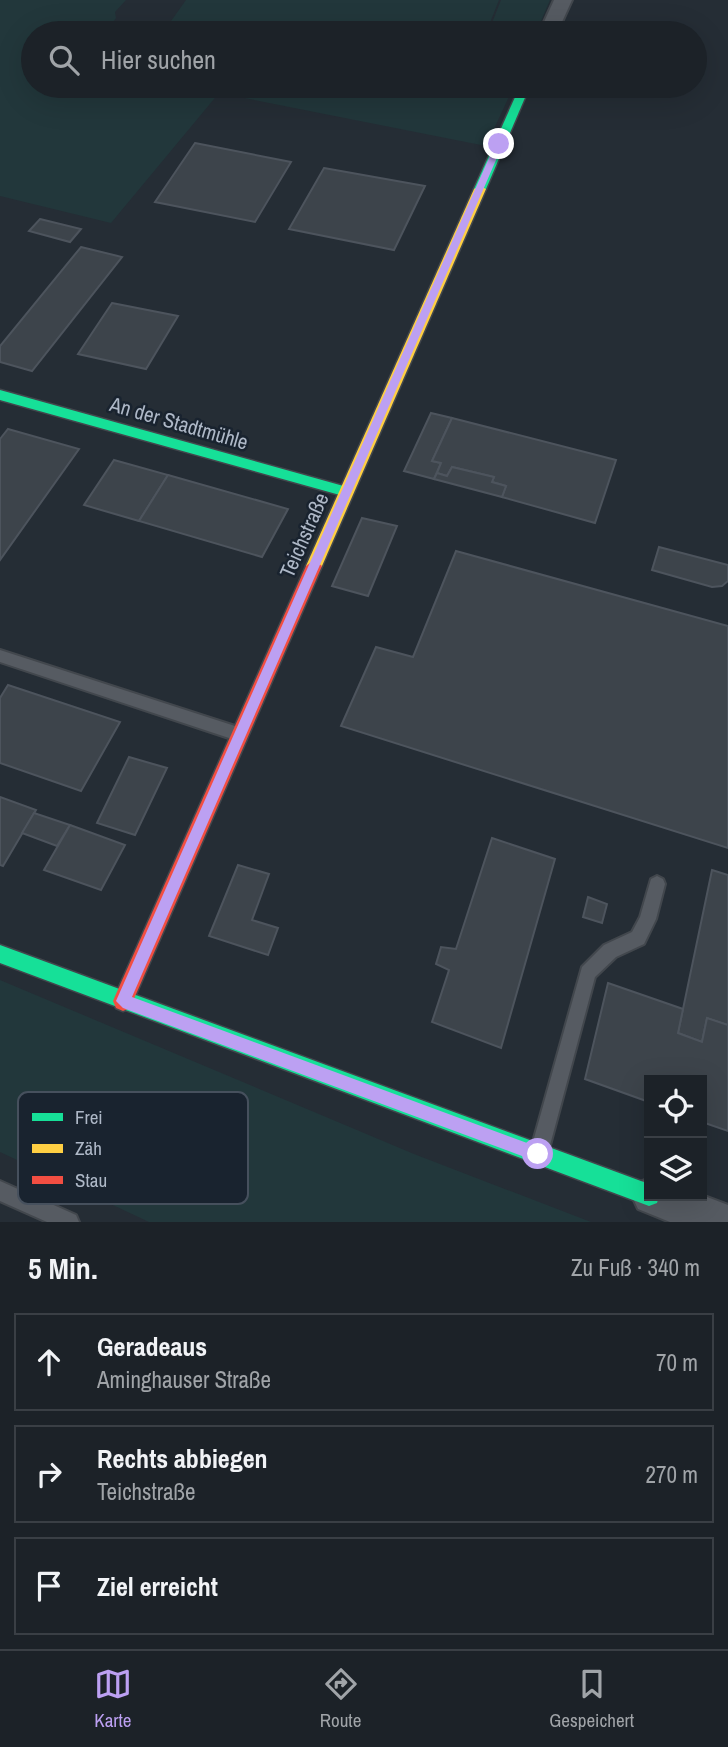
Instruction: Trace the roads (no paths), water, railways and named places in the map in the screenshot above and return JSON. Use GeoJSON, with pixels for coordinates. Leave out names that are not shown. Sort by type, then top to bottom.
{"type":"FeatureCollection","features":[{"type":"Feature","properties":{"kind":"street"},"geometry":{"type":"LineString","coordinates":[[553,21],[563,0]]}},
{"type":"Feature","properties":{"kind":"street","name":"Teichstraße"},"geometry":{"type":"LineString","coordinates":[[123,1001],[520,98]]}},
{"type":"Feature","properties":{"kind":"street","name":"An der Stadtmühle"},"geometry":{"type":"LineString","coordinates":[[0,395],[347,492]]}},
{"type":"Feature","properties":{"kind":"street"},"geometry":{"type":"LineString","coordinates":[[0,954],[644,1193]]}},
{"type":"Feature","properties":{"kind":"street"},"geometry":{"type":"LineString","coordinates":[[666,1201],[722,1222]]}},
{"type":"Feature","properties":{"kind":"lane"},"geometry":{"type":"LineString","coordinates":[[0,656],[240,735]]}},
{"type":"Feature","properties":{"kind":"lane"},"geometry":{"type":"LineString","coordinates":[[538,1154],[588,973],[598,957],[638,937],[648,919],[657,884]]}},
{"type":"Feature","properties":{"kind":"lane"},"geometry":{"type":"LineString","coordinates":[[0,1191],[18,1199]]}},
{"type":"Feature","properties":{"kind":"lane"},"geometry":{"type":"LineString","coordinates":[[29,1204],[69,1222]]}}]}
